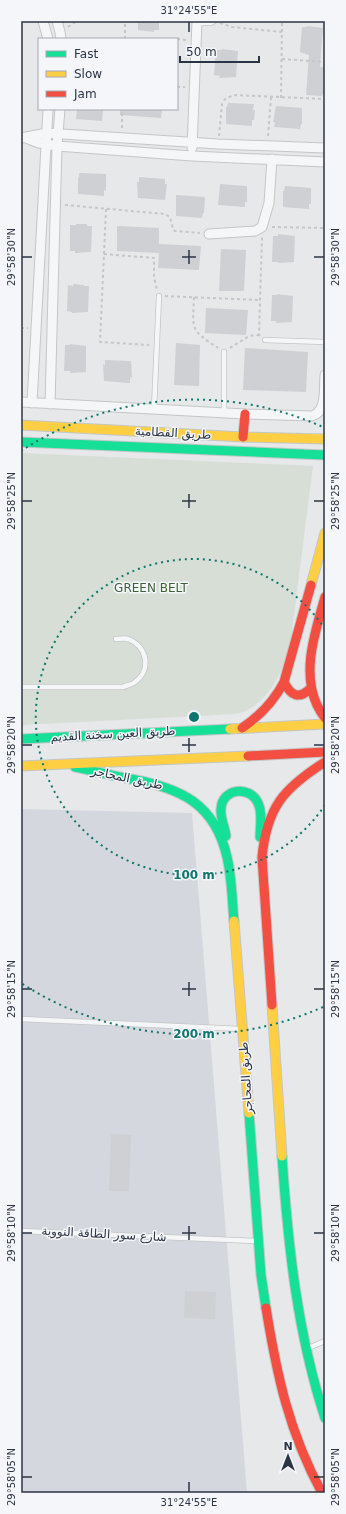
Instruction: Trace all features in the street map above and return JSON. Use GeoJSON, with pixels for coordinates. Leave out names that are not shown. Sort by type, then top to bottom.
{"type":"FeatureCollection","features":[{"type":"Feature","properties":{"kind":"street"},"geometry":{"type":"LineString","coordinates":[[43,21],[48,38]]}},
{"type":"Feature","properties":{"kind":"street"},"geometry":{"type":"LineString","coordinates":[[57,21],[61,38]]}},
{"type":"Feature","properties":{"kind":"street"},"geometry":{"type":"LineString","coordinates":[[192,156],[197,22]]}},
{"type":"Feature","properties":{"kind":"street"},"geometry":{"type":"LineString","coordinates":[[32,403],[48,110]]}},
{"type":"Feature","properties":{"kind":"street"},"geometry":{"type":"LineString","coordinates":[[50,404],[57,146],[60,110]]}},
{"type":"Feature","properties":{"kind":"street"},"geometry":{"type":"LineString","coordinates":[[24,138],[47,133],[192,143],[325,148]]}},
{"type":"Feature","properties":{"kind":"street"},"geometry":{"type":"LineString","coordinates":[[24,138],[46,145],[57,146],[192,156],[325,162]]}},
{"type":"Feature","properties":{"kind":"street"},"geometry":{"type":"LineString","coordinates":[[209,234],[251,232],[262,227],[269,203],[272,159]]}},
{"type":"Feature","properties":{"kind":"street"},"geometry":{"type":"LineString","coordinates":[[21,402],[224,413],[312,416],[321,411],[325,375]]}},
{"type":"Feature","properties":{"kind":"street"},"geometry":{"type":"LineString","coordinates":[[243,437],[245,414]]}},
{"type":"Feature","properties":{"kind":"street","name":"طريق القطامية"},"geometry":{"type":"LineString","coordinates":[[21,425],[243,437],[316,440],[325,439]]}},
{"type":"Feature","properties":{"kind":"street","name":"طريق القطامية"},"geometry":{"type":"LineString","coordinates":[[21,442],[325,455]]}},
{"type":"Feature","properties":{"kind":"street"},"geometry":{"type":"LineString","coordinates":[[242,728],[271,704],[284,682],[325,533]]}},
{"type":"Feature","properties":{"kind":"street"},"geometry":{"type":"LineString","coordinates":[[325,597],[312,648],[311,662],[311,688],[315,701],[325,718]]}},
{"type":"Feature","properties":{"kind":"street"},"geometry":{"type":"LineString","coordinates":[[284,682],[291,693],[296,695],[307,693],[311,688]]}},
{"type":"Feature","properties":{"kind":"street","name":"طريق العين سخنة القديم"},"geometry":{"type":"LineString","coordinates":[[21,739],[325,724]]}},
{"type":"Feature","properties":{"kind":"street"},"geometry":{"type":"LineString","coordinates":[[21,766],[325,752]]}},
{"type":"Feature","properties":{"kind":"street"},"geometry":{"type":"LineString","coordinates":[[262,857],[266,829],[277,803],[293,785],[325,762]]}},
{"type":"Feature","properties":{"kind":"street","name":"طريق المحاجر"},"geometry":{"type":"LineString","coordinates":[[63,764],[166,786],[181,793],[195,802],[207,813],[223,840],[228,856],[259,1241],[268,1327],[293,1431],[322,1493]]}},
{"type":"Feature","properties":{"kind":"street"},"geometry":{"type":"LineString","coordinates":[[228,856],[226,835],[220,808],[226,795],[239,790],[252,794],[259,804],[287,1230],[292,1281],[304,1350],[325,1418]]}},
{"type":"Feature","properties":{"kind":"lane"},"geometry":{"type":"LineString","coordinates":[[197,22],[211,24],[214,21]]}},
{"type":"Feature","properties":{"kind":"lane"},"geometry":{"type":"LineString","coordinates":[[154,409],[159,296]]}},
{"type":"Feature","properties":{"kind":"lane"},"geometry":{"type":"LineString","coordinates":[[265,340],[325,342]]}},
{"type":"Feature","properties":{"kind":"lane"},"geometry":{"type":"LineString","coordinates":[[224,352],[224,413]]}},
{"type":"Feature","properties":{"kind":"lane"},"geometry":{"type":"LineString","coordinates":[[21,687],[123,687],[134,683],[142,675],[146,664],[144,653],[138,644],[127,639],[116,639]]}},
{"type":"Feature","properties":{"kind":"lane"},"geometry":{"type":"LineString","coordinates":[[21,1019],[242,1029]]}},
{"type":"Feature","properties":{"kind":"lane","name":"شارع سور الطاقة النووية"},"geometry":{"type":"LineString","coordinates":[[21,1231],[259,1241]]}},
{"type":"Feature","properties":{"kind":"lane"},"geometry":{"type":"LineString","coordinates":[[304,1350],[325,1341]]}},
{"type":"Feature","properties":{"kind":"path"},"geometry":{"type":"LineString","coordinates":[[125,21],[125,38]]}},
{"type":"Feature","properties":{"kind":"path"},"geometry":{"type":"LineString","coordinates":[[218,21],[232,27],[282,32]]}},
{"type":"Feature","properties":{"kind":"path"},"geometry":{"type":"LineString","coordinates":[[281,98],[282,21]]}},
{"type":"Feature","properties":{"kind":"path"},"geometry":{"type":"LineString","coordinates":[[282,59],[325,62]]}},
{"type":"Feature","properties":{"kind":"path"},"geometry":{"type":"LineString","coordinates":[[218,144],[222,104],[224,100],[233,95],[325,99]]}},
{"type":"Feature","properties":{"kind":"path"},"geometry":{"type":"LineString","coordinates":[[267,146],[271,97]]}},
{"type":"Feature","properties":{"kind":"path"},"geometry":{"type":"LineString","coordinates":[[121,137],[122,110]]}},
{"type":"Feature","properties":{"kind":"path"},"geometry":{"type":"LineString","coordinates":[[56,205],[165,214],[170,217],[173,229],[175,231],[209,234]]}},
{"type":"Feature","properties":{"kind":"path"},"geometry":{"type":"LineString","coordinates":[[106,209],[100,342],[156,346]]}},
{"type":"Feature","properties":{"kind":"path"},"geometry":{"type":"LineString","coordinates":[[259,335],[262,227],[325,228]]}},
{"type":"Feature","properties":{"kind":"path"},"geometry":{"type":"LineString","coordinates":[[104,254],[154,258],[154,277],[159,296],[260,300]]}},
{"type":"Feature","properties":{"kind":"path"},"geometry":{"type":"LineString","coordinates":[[194,297],[193,322],[196,332],[200,337],[224,352],[249,336],[259,335],[265,340]]}},
{"type":"Feature","properties":{"kind":"shaded area"},"geometry":{"type":"Polygon","coordinates":[[[21,809],[192,813],[247,1493],[21,1493],[21,809]]]}},
{"type":"Feature","properties":{"kind":"green space","name":"GREEN BELT"},"geometry":{"type":"Polygon","coordinates":[[[21,453],[313,466],[289,654],[272,688],[259,702],[252,708],[234,714],[21,725],[21,453]]]}},
{"type":"Feature","properties":{"kind":"building"},"geometry":{"type":"Polygon","coordinates":[[[138,21],[159,21],[159,30],[154,30],[154,32],[138,30],[138,21]]]}},
{"type":"Feature","properties":{"kind":"building"},"geometry":{"type":"Polygon","coordinates":[[[307,26],[323,28],[320,67],[325,67],[325,95],[322,94],[322,96],[306,95],[309,55],[300,52],[302,27],[307,26]]]}},
{"type":"Feature","properties":{"kind":"building"},"geometry":{"type":"Polygon","coordinates":[[[222,49],[238,51],[236,77],[219,78],[220,76],[214,75],[216,50],[222,49]]]}},
{"type":"Feature","properties":{"kind":"building"},"geometry":{"type":"Polygon","coordinates":[[[228,103],[254,104],[253,110],[255,110],[252,126],[226,124],[226,107],[228,103]]]}},
{"type":"Feature","properties":{"kind":"building"},"geometry":{"type":"Polygon","coordinates":[[[276,106],[302,108],[302,124],[300,129],[274,127],[275,122],[273,122],[276,106]]]}},
{"type":"Feature","properties":{"kind":"building"},"geometry":{"type":"Polygon","coordinates":[[[77,110],[103,110],[102,121],[76,119],[77,110]]]}},
{"type":"Feature","properties":{"kind":"building"},"geometry":{"type":"Polygon","coordinates":[[[120,110],[162,110],[161,118],[120,115],[120,110]]]}},
{"type":"Feature","properties":{"kind":"building"},"geometry":{"type":"Polygon","coordinates":[[[79,173],[106,174],[106,191],[104,190],[104,196],[78,194],[79,173]]]}},
{"type":"Feature","properties":{"kind":"building"},"geometry":{"type":"Polygon","coordinates":[[[139,177],[165,179],[165,184],[167,184],[165,200],[138,198],[137,182],[139,182],[139,177]]]}},
{"type":"Feature","properties":{"kind":"building"},"geometry":{"type":"Polygon","coordinates":[[[220,184],[247,186],[247,202],[245,202],[245,207],[218,205],[220,184]]]}},
{"type":"Feature","properties":{"kind":"building"},"geometry":{"type":"Polygon","coordinates":[[[285,186],[311,188],[311,204],[309,204],[309,209],[283,207],[283,191],[285,186]]]}},
{"type":"Feature","properties":{"kind":"building"},"geometry":{"type":"Polygon","coordinates":[[[176,195],[205,197],[204,213],[202,218],[176,216],[176,195]]]}},
{"type":"Feature","properties":{"kind":"building"},"geometry":{"type":"Polygon","coordinates":[[[87,224],[87,226],[92,226],[91,252],[75,253],[75,251],[70,251],[70,225],[87,224]]]}},
{"type":"Feature","properties":{"kind":"building"},"geometry":{"type":"Polygon","coordinates":[[[117,226],[159,228],[159,244],[201,246],[199,270],[158,268],[159,253],[117,251],[117,226]]]}},
{"type":"Feature","properties":{"kind":"building"},"geometry":{"type":"Polygon","coordinates":[[[278,234],[295,236],[294,262],[272,262],[273,236],[278,236],[278,234]]]}},
{"type":"Feature","properties":{"kind":"building"},"geometry":{"type":"Polygon","coordinates":[[[221,249],[246,250],[244,291],[219,291],[221,249]]]}},
{"type":"Feature","properties":{"kind":"building"},"geometry":{"type":"Polygon","coordinates":[[[73,284],[89,286],[88,312],[72,313],[67,311],[68,285],[73,286],[73,284]]]}},
{"type":"Feature","properties":{"kind":"building"},"geometry":{"type":"Polygon","coordinates":[[[277,294],[293,296],[292,322],[276,323],[276,321],[271,321],[272,295],[277,294]]]}},
{"type":"Feature","properties":{"kind":"building"},"geometry":{"type":"Polygon","coordinates":[[[206,308],[248,310],[246,335],[205,333],[206,308]]]}},
{"type":"Feature","properties":{"kind":"building"},"geometry":{"type":"Polygon","coordinates":[[[176,343],[200,345],[199,386],[174,385],[176,343]]]}},
{"type":"Feature","properties":{"kind":"building"},"geometry":{"type":"Polygon","coordinates":[[[70,344],[86,346],[86,372],[70,373],[70,371],[64,371],[65,345],[70,344]]]}},
{"type":"Feature","properties":{"kind":"building"},"geometry":{"type":"Polygon","coordinates":[[[245,348],[308,352],[306,392],[243,390],[245,348]]]}},
{"type":"Feature","properties":{"kind":"building"},"geometry":{"type":"Polygon","coordinates":[[[105,360],[131,361],[132,378],[130,377],[130,383],[104,381],[103,364],[105,365],[105,360]]]}},
{"type":"Feature","properties":{"kind":"building"},"geometry":{"type":"Polygon","coordinates":[[[111,1134],[131,1135],[129,1191],[109,1191],[111,1134]]]}},
{"type":"Feature","properties":{"kind":"building"},"geometry":{"type":"Polygon","coordinates":[[[185,1291],[216,1292],[215,1319],[184,1318],[185,1291]]]}},
{"type":"Feature","properties":{"kind":"traffic: fast"},"geometry":{"type":"LineString","coordinates":[[21,442],[325,455]]}},
{"type":"Feature","properties":{"kind":"traffic: fast"},"geometry":{"type":"LineString","coordinates":[[21,739],[230,729]]}},
{"type":"Feature","properties":{"kind":"traffic: fast"},"geometry":{"type":"LineString","coordinates":[[75,767],[149,783],[165,788],[180,794],[205,811],[214,824],[227,857],[231,881],[234,921]]}},
{"type":"Feature","properties":{"kind":"traffic: fast"},"geometry":{"type":"LineString","coordinates":[[226,836],[221,816],[223,802],[231,793],[243,791],[254,797],[260,807],[260,837]]}},
{"type":"Feature","properties":{"kind":"traffic: fast"},"geometry":{"type":"LineString","coordinates":[[249,1113],[261,1275],[266,1308]]}},
{"type":"Feature","properties":{"kind":"traffic: fast"},"geometry":{"type":"LineString","coordinates":[[282,1156],[287,1222],[295,1288],[307,1353],[325,1418]]}},
{"type":"Feature","properties":{"kind":"traffic: slow"},"geometry":{"type":"LineString","coordinates":[[21,425],[243,437],[325,439]]}},
{"type":"Feature","properties":{"kind":"traffic: slow"},"geometry":{"type":"LineString","coordinates":[[311,585],[325,533]]}},
{"type":"Feature","properties":{"kind":"traffic: slow"},"geometry":{"type":"LineString","coordinates":[[230,729],[325,724]]}},
{"type":"Feature","properties":{"kind":"traffic: slow"},"geometry":{"type":"LineString","coordinates":[[21,766],[248,756]]}},
{"type":"Feature","properties":{"kind":"traffic: slow"},"geometry":{"type":"LineString","coordinates":[[234,921],[249,1113]]}},
{"type":"Feature","properties":{"kind":"traffic: slow"},"geometry":{"type":"LineString","coordinates":[[272,1005],[282,1156]]}},
{"type":"Feature","properties":{"kind":"traffic: jam"},"geometry":{"type":"LineString","coordinates":[[243,437],[245,414]]}},
{"type":"Feature","properties":{"kind":"traffic: jam"},"geometry":{"type":"LineString","coordinates":[[242,728],[266,708],[276,696],[284,682],[311,585]]}},
{"type":"Feature","properties":{"kind":"traffic: jam"},"geometry":{"type":"LineString","coordinates":[[325,597],[314,637],[310,665],[312,692],[317,705],[325,718]]}},
{"type":"Feature","properties":{"kind":"traffic: jam"},"geometry":{"type":"LineString","coordinates":[[284,682],[289,691],[296,695],[303,694],[311,688]]}},
{"type":"Feature","properties":{"kind":"traffic: jam"},"geometry":{"type":"LineString","coordinates":[[248,756],[325,752]]}},
{"type":"Feature","properties":{"kind":"traffic: jam"},"geometry":{"type":"LineString","coordinates":[[272,1005],[262,857],[264,840],[273,812],[280,800],[288,790],[311,771],[325,762]]}},
{"type":"Feature","properties":{"kind":"traffic: jam"},"geometry":{"type":"LineString","coordinates":[[266,1308],[275,1357],[286,1403],[301,1448],[322,1493]]}}]}
